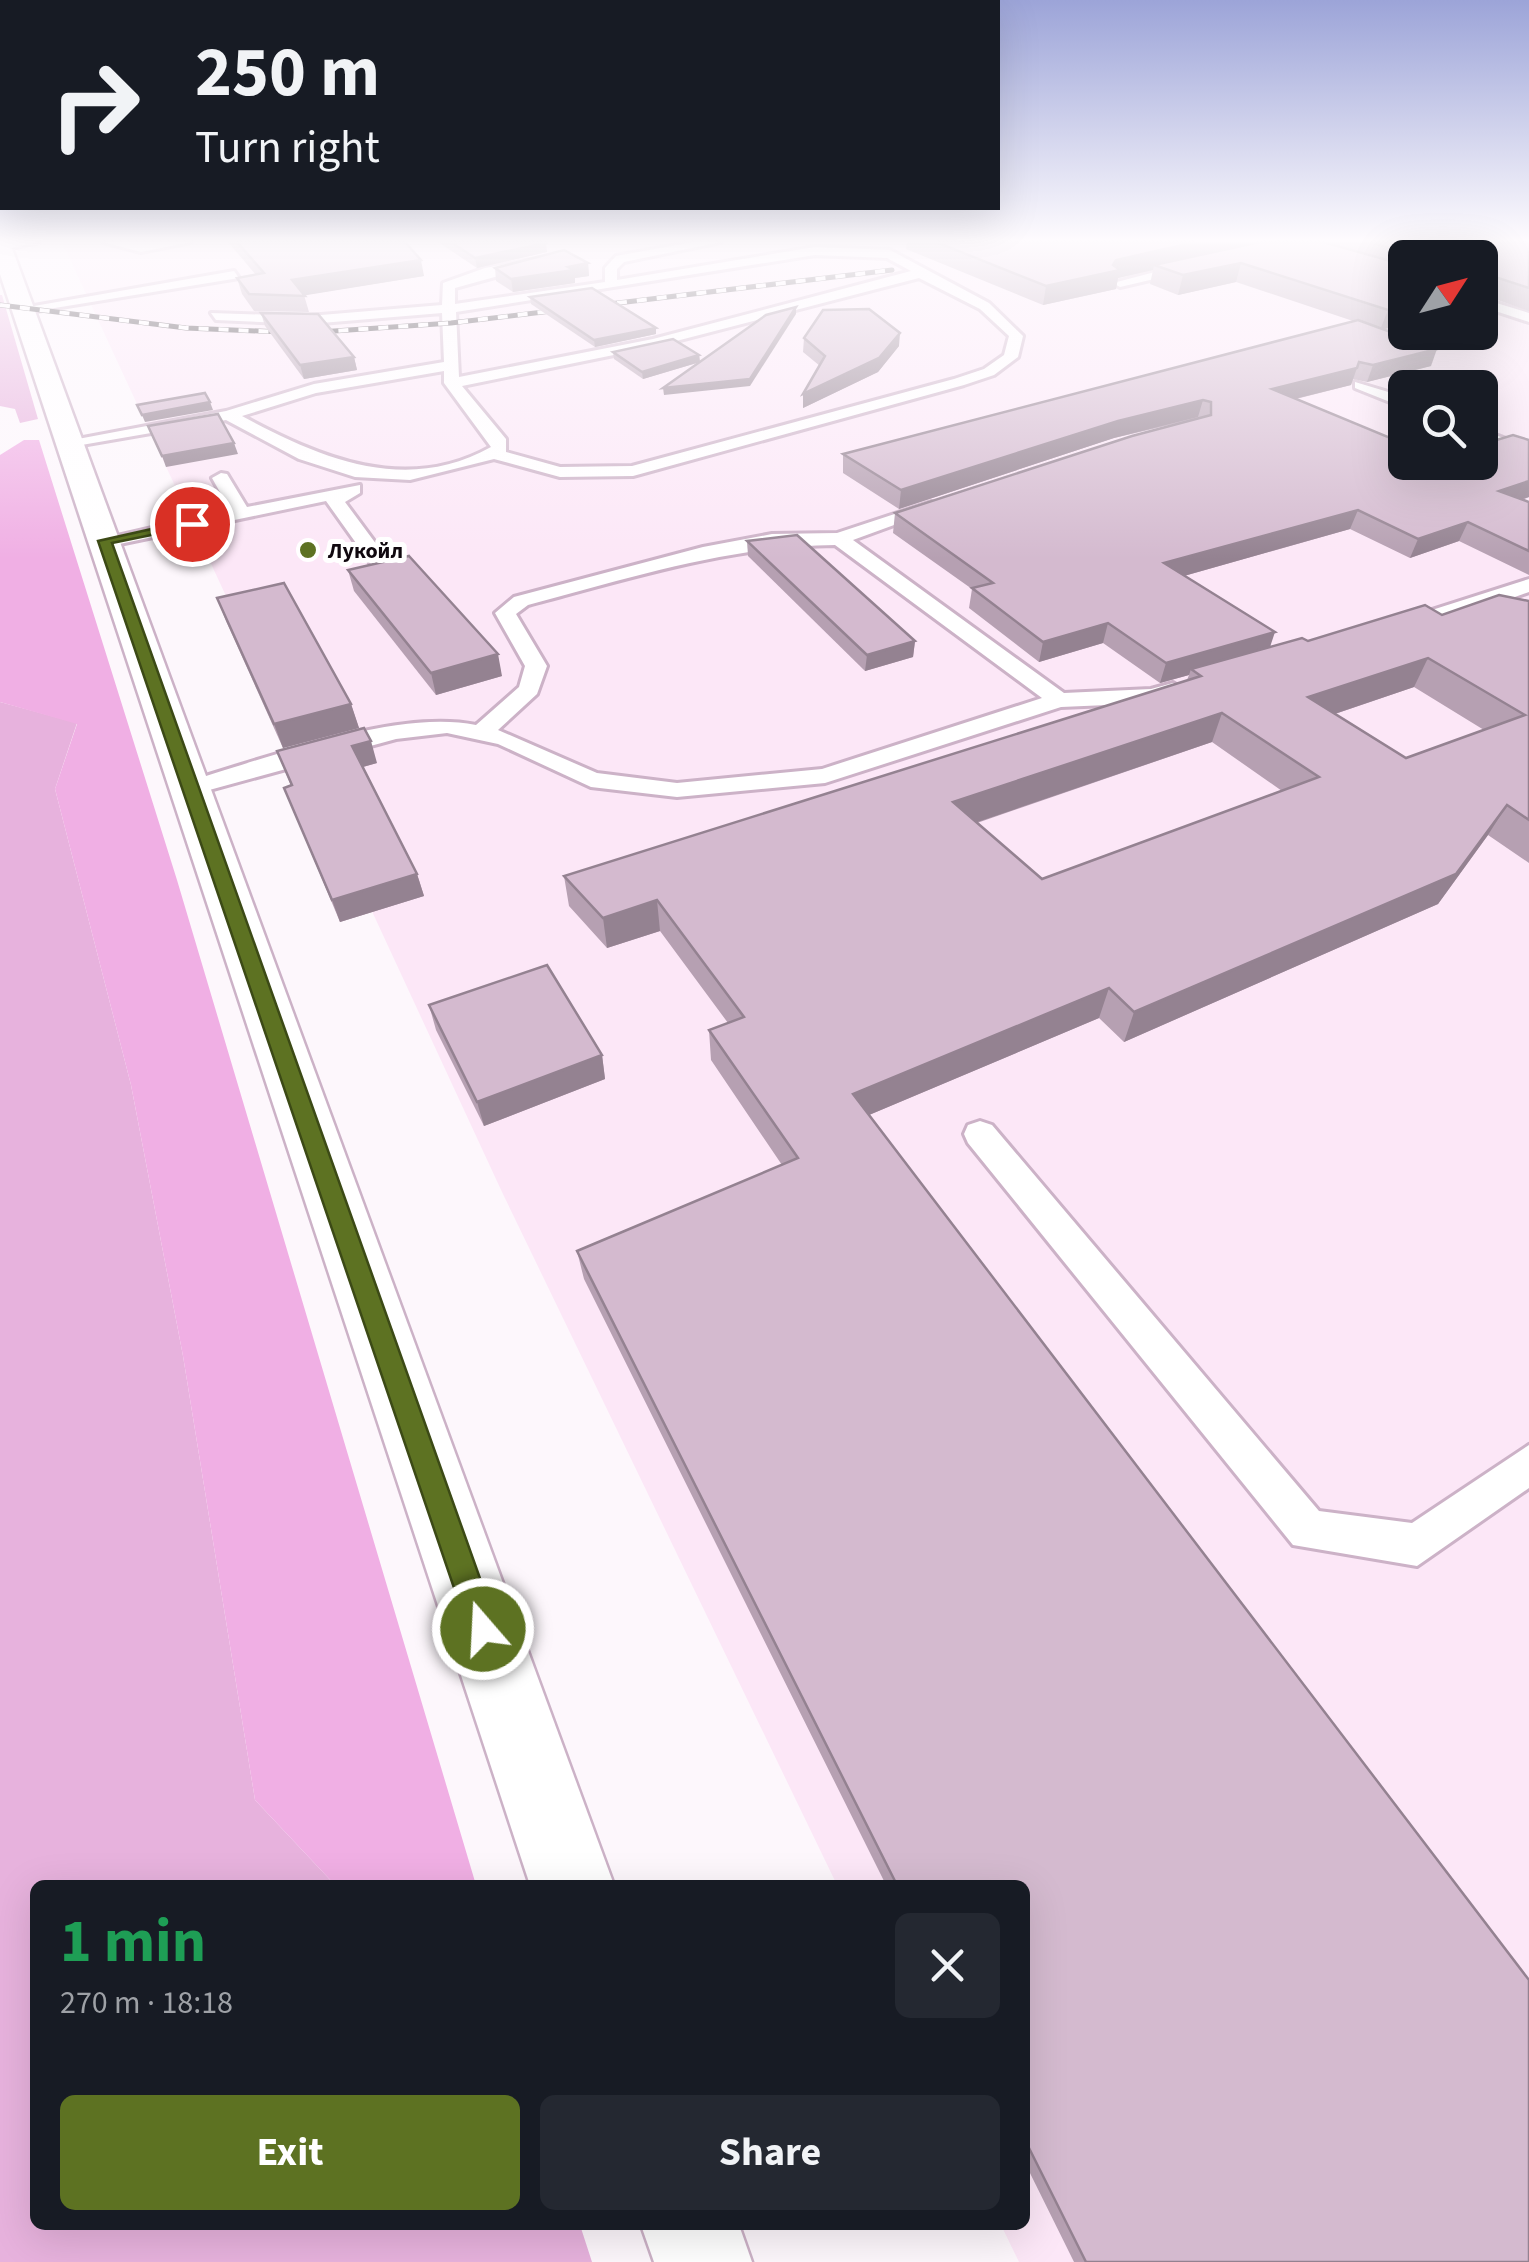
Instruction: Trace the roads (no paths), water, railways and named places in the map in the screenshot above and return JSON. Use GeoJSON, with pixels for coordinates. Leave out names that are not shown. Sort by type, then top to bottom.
{"type":"FeatureCollection","features":[{"type":"Feature","properties":{"kind":"main road"},"geometry":{"type":"LineString","coordinates":[[38,348],[570,1880]]}},
{"type":"Feature","properties":{"kind":"main road"},"geometry":{"type":"LineString","coordinates":[[692,2230],[703,2262]]}},
{"type":"Feature","properties":{"kind":"lane"},"geometry":{"type":"LineString","coordinates":[[228,415],[330,468],[375,476],[420,474],[493,454],[500,449],[498,439],[450,375],[451,348]]}},
{"type":"Feature","properties":{"kind":"lane"},"geometry":{"type":"LineString","coordinates":[[70,442],[228,415],[314,389],[450,375],[603,348]]}},
{"type":"Feature","properties":{"kind":"lane"},"geometry":{"type":"LineString","coordinates":[[493,454],[560,472],[633,471],[959,382],[989,372],[1011,356],[1013,348]]}},
{"type":"Feature","properties":{"kind":"lane"},"geometry":{"type":"LineString","coordinates":[[1360,385],[1388,396]]}},
{"type":"Feature","properties":{"kind":"lane"},"geometry":{"type":"LineString","coordinates":[[1498,441],[1529,454]]}},
{"type":"Feature","properties":{"kind":"lane"},"geometry":{"type":"LineString","coordinates":[[375,476],[335,500],[378,560]]}},
{"type":"Feature","properties":{"kind":"lane"},"geometry":{"type":"LineString","coordinates":[[221,478],[242,514]]}},
{"type":"Feature","properties":{"kind":"lane"},"geometry":{"type":"LineString","coordinates":[[105,541],[350,492]]}},
{"type":"Feature","properties":{"kind":"lane"},"geometry":{"type":"LineString","coordinates":[[481,733],[529,689],[536,666],[505,613],[521,600],[703,553],[772,540],[839,538],[952,501]]}},
{"type":"Feature","properties":{"kind":"lane"},"geometry":{"type":"LineString","coordinates":[[839,538],[1059,700]]}},
{"type":"Feature","properties":{"kind":"lane"},"geometry":{"type":"LineString","coordinates":[[1377,630],[1466,608],[1529,584]]}},
{"type":"Feature","properties":{"kind":"lane"},"geometry":{"type":"LineString","coordinates":[[1466,608],[1496,616]]}},
{"type":"Feature","properties":{"kind":"lane"},"geometry":{"type":"LineString","coordinates":[[190,788],[395,732],[447,726],[505,738],[591,780],[677,790],[825,776],[1059,700],[1154,696],[1191,685]]}},
{"type":"Feature","properties":{"kind":"lane"},"geometry":{"type":"LineString","coordinates":[[980,1134],[1308,1530],[1417,1545],[1529,1464]]}},
{"type":"Feature","properties":{"kind":"place","name":"Лукойл"},"geometry":{"type":"Point","coordinates":[308,550]}}]}
